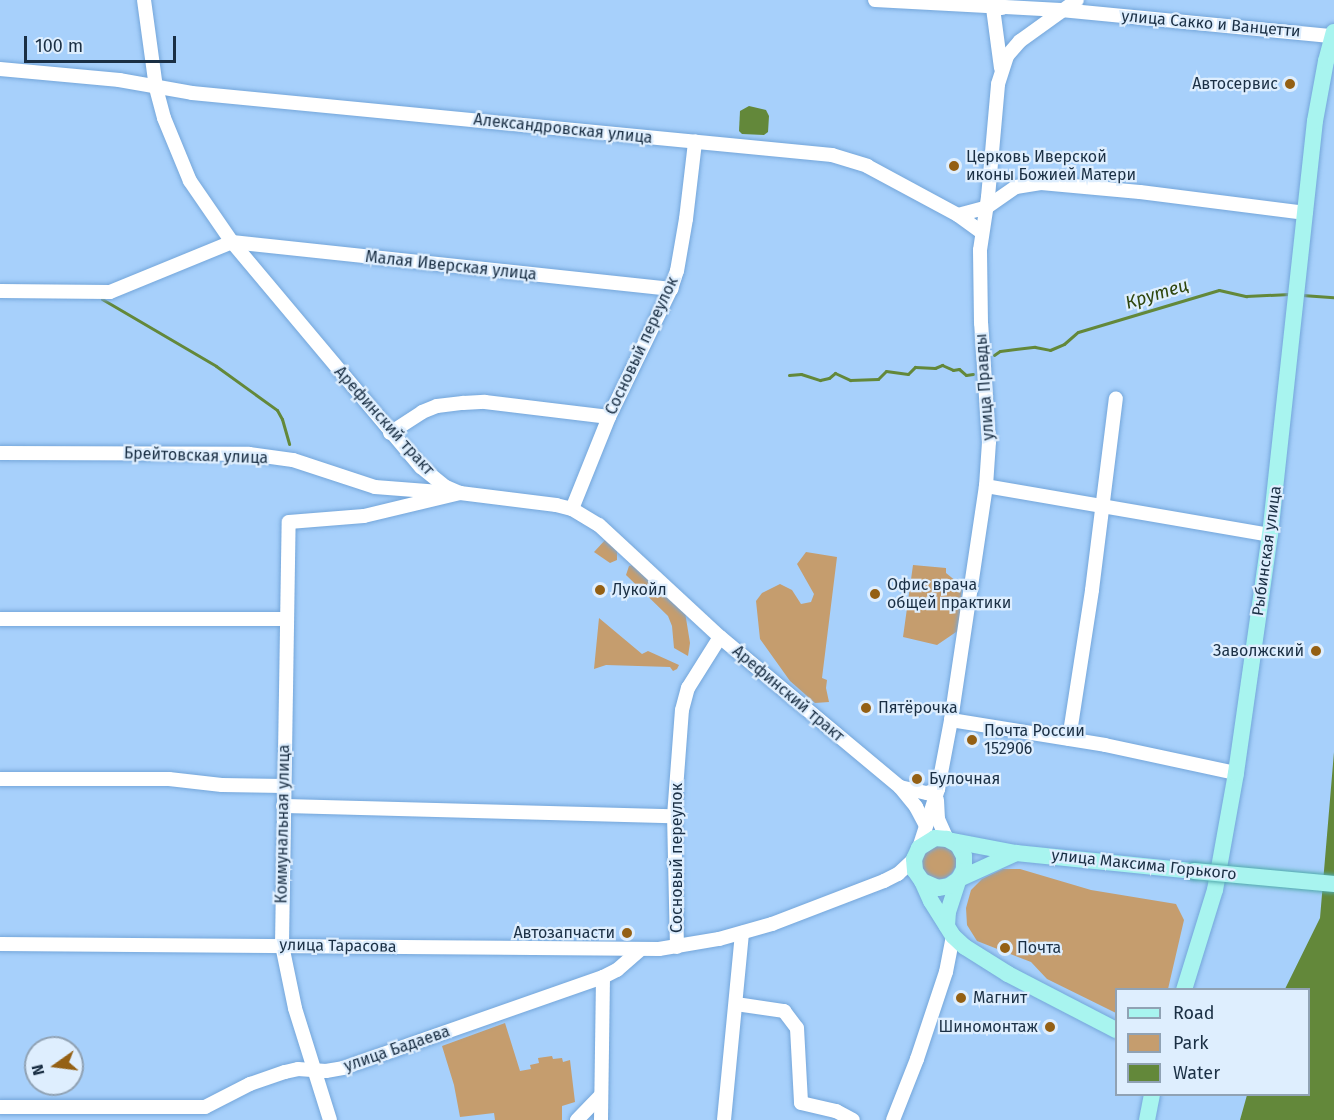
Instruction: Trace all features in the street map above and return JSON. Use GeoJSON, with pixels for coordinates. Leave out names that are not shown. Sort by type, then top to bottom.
{"type":"FeatureCollection","features":[{"type":"Feature","properties":{"kind":"main road","name":"Рыбинская улица"},"geometry":{"type":"LineString","coordinates":[[1185,988],[1215,890],[1236,773],[1270,535],[1295,325],[1315,121],[1333,34]]}},
{"type":"Feature","properties":{"kind":"main road"},"geometry":{"type":"LineString","coordinates":[[1016,853],[935,838],[917,853],[920,879],[930,901],[950,931],[1008,974],[1115,1028]]}},
{"type":"Feature","properties":{"kind":"main road"},"geometry":{"type":"LineString","coordinates":[[950,840],[964,856],[964,869],[948,912],[950,931]]}},
{"type":"Feature","properties":{"kind":"main road"},"geometry":{"type":"LineString","coordinates":[[920,879],[938,888],[949,886],[959,879],[1016,853]]}},
{"type":"Feature","properties":{"kind":"main road","name":"улица Максима Горького"},"geometry":{"type":"LineString","coordinates":[[1016,853],[1334,884]]}},
{"type":"Feature","properties":{"kind":"main road"},"geometry":{"type":"LineString","coordinates":[[1147,1120],[1152,1096]]}},
{"type":"Feature","properties":{"kind":"street","name":"Арефинский тракт"},"geometry":{"type":"LineString","coordinates":[[144,0],[156,88],[164,118],[183,165],[232,242],[390,433],[421,467],[446,487],[460,493],[572,509],[611,534],[720,637],[900,787],[916,807],[926,826]]}},
{"type":"Feature","properties":{"kind":"street"},"geometry":{"type":"LineString","coordinates":[[875,0],[993,8],[1001,68]]}},
{"type":"Feature","properties":{"kind":"street","name":"улица Правды"},"geometry":{"type":"LineString","coordinates":[[917,853],[938,789],[951,720],[986,486],[989,442],[981,323],[981,232],[987,207],[1001,68],[1007,56],[1020,41],[1077,0]]}},
{"type":"Feature","properties":{"kind":"street","name":"улица Сакко и Ванцетти"},"geometry":{"type":"LineString","coordinates":[[993,8],[1061,10],[1333,34]]}},
{"type":"Feature","properties":{"kind":"street"},"geometry":{"type":"LineString","coordinates":[[0,69],[119,80],[156,88]]}},
{"type":"Feature","properties":{"kind":"street","name":"Александровская улица"},"geometry":{"type":"LineString","coordinates":[[156,88],[832,155],[867,166],[958,215],[981,232]]}},
{"type":"Feature","properties":{"kind":"street","name":"Сосновый переулок"},"geometry":{"type":"LineString","coordinates":[[572,509],[609,417],[671,289],[686,219],[695,142]]}},
{"type":"Feature","properties":{"kind":"street"},"geometry":{"type":"LineString","coordinates":[[958,215],[987,207],[1016,187],[1057,184],[1306,213]]}},
{"type":"Feature","properties":{"kind":"street"},"geometry":{"type":"LineString","coordinates":[[0,291],[110,292],[232,242]]}},
{"type":"Feature","properties":{"kind":"street","name":"Малая Иверская улица"},"geometry":{"type":"LineString","coordinates":[[232,242],[671,289]]}},
{"type":"Feature","properties":{"kind":"street"},"geometry":{"type":"LineString","coordinates":[[1069,739],[1092,590],[1116,398]]}},
{"type":"Feature","properties":{"kind":"street"},"geometry":{"type":"LineString","coordinates":[[390,433],[422,412],[437,406],[464,403],[485,402],[609,417]]}},
{"type":"Feature","properties":{"kind":"street","name":"Брейтовская улица"},"geometry":{"type":"LineString","coordinates":[[0,453],[249,454],[293,460],[375,487],[460,493]]}},
{"type":"Feature","properties":{"kind":"street"},"geometry":{"type":"LineString","coordinates":[[986,486],[1270,535]]}},
{"type":"Feature","properties":{"kind":"street","name":"Коммунальная улица"},"geometry":{"type":"LineString","coordinates":[[330,1120],[312,1069],[295,1008],[282,945],[289,522],[364,516],[460,493]]}},
{"type":"Feature","properties":{"kind":"street"},"geometry":{"type":"LineString","coordinates":[[0,619],[287,620]]}},
{"type":"Feature","properties":{"kind":"street","name":"Сосновый переулок"},"geometry":{"type":"LineString","coordinates":[[677,947],[674,816],[685,699],[698,669],[720,637]]}},
{"type":"Feature","properties":{"kind":"street"},"geometry":{"type":"LineString","coordinates":[[951,720],[1069,739],[1236,773]]}},
{"type":"Feature","properties":{"kind":"street"},"geometry":{"type":"LineString","coordinates":[[0,779],[169,779],[222,785],[283,786]]}},
{"type":"Feature","properties":{"kind":"street"},"geometry":{"type":"LineString","coordinates":[[900,787],[927,793],[938,789]]}},
{"type":"Feature","properties":{"kind":"street","name":"улица Правды"},"geometry":{"type":"LineString","coordinates":[[938,789],[939,819],[950,840]]}},
{"type":"Feature","properties":{"kind":"street"},"geometry":{"type":"LineString","coordinates":[[283,806],[674,816]]}},
{"type":"Feature","properties":{"kind":"street"},"geometry":{"type":"LineString","coordinates":[[677,947],[742,933],[885,881],[898,874],[917,853]]}},
{"type":"Feature","properties":{"kind":"street"},"geometry":{"type":"LineString","coordinates":[[885,881],[920,879]]}},
{"type":"Feature","properties":{"kind":"street"},"geometry":{"type":"LineString","coordinates":[[893,1120],[917,1059],[946,972],[950,931]]}},
{"type":"Feature","properties":{"kind":"street"},"geometry":{"type":"LineString","coordinates":[[724,1120],[742,933]]}},
{"type":"Feature","properties":{"kind":"street","name":"улица Тарасова"},"geometry":{"type":"LineString","coordinates":[[0,944],[640,950],[677,947]]}},
{"type":"Feature","properties":{"kind":"street","name":"улица Бадаева"},"geometry":{"type":"LineString","coordinates":[[0,1107],[205,1107],[250,1084],[298,1069],[326,1071],[343,1068],[603,977],[617,970],[640,950]]}},
{"type":"Feature","properties":{"kind":"street"},"geometry":{"type":"LineString","coordinates":[[601,1120],[603,977]]}},
{"type":"Feature","properties":{"kind":"street"},"geometry":{"type":"LineString","coordinates":[[736,1004],[784,1011],[797,1028],[801,1103],[836,1111],[853,1120]]}},
{"type":"Feature","properties":{"kind":"street"},"geometry":{"type":"LineString","coordinates":[[577,1120],[600,1096]]}},
{"type":"Feature","properties":{"kind":"green space"},"geometry":{"type":"Polygon","coordinates":[[[606,539],[617,549],[617,560],[610,563],[594,552],[606,539]]]}},
{"type":"Feature","properties":{"kind":"green space"},"geometry":{"type":"Polygon","coordinates":[[[806,552],[837,557],[822,678],[827,680],[829,702],[815,703],[790,681],[760,639],[756,601],[762,593],[780,584],[792,590],[801,604],[811,602],[814,594],[797,564],[806,552]]]}},
{"type":"Feature","properties":{"kind":"green space"},"geometry":{"type":"Polygon","coordinates":[[[636,564],[685,612],[690,643],[688,656],[674,648],[672,626],[668,616],[626,575],[629,566],[636,564]]]}},
{"type":"Feature","properties":{"kind":"green space"},"geometry":{"type":"Polygon","coordinates":[[[913,565],[946,568],[946,573],[962,586],[959,630],[937,645],[903,637],[913,565]]]}},
{"type":"Feature","properties":{"kind":"green space"},"geometry":{"type":"Polygon","coordinates":[[[599,618],[642,654],[648,651],[679,665],[677,669],[673,671],[670,667],[606,665],[594,669],[599,618]]]}},
{"type":"Feature","properties":{"kind":"green space"},"geometry":{"type":"Polygon","coordinates":[[[939,845],[951,850],[956,862],[951,874],[939,879],[927,874],[922,862],[927,850],[939,845]]]}},
{"type":"Feature","properties":{"kind":"green space"},"geometry":{"type":"Polygon","coordinates":[[[1003,869],[1020,869],[1091,890],[1176,904],[1184,920],[1168,988],[1115,988],[1115,1013],[1047,979],[1031,962],[977,941],[967,925],[966,908],[971,890],[982,879],[1003,869]]]}},
{"type":"Feature","properties":{"kind":"green space"},"geometry":{"type":"Polygon","coordinates":[[[505,1023],[520,1071],[531,1069],[530,1065],[539,1063],[538,1058],[552,1056],[553,1059],[562,1058],[563,1062],[570,1060],[575,1102],[562,1106],[562,1120],[495,1120],[494,1113],[460,1117],[454,1085],[442,1046],[505,1023]]]}},
{"type":"Feature","properties":{"kind":"water"},"geometry":{"type":"Polygon","coordinates":[[[749,106],[766,110],[769,116],[768,132],[764,135],[742,134],[739,131],[740,111],[749,106]]]}},
{"type":"Feature","properties":{"kind":"water"},"geometry":{"type":"Polygon","coordinates":[[[1334,752],[1334,1120],[1240,1120],[1247,1096],[1310,1096],[1310,988],[1285,988],[1320,918],[1334,752]]]}},
{"type":"Feature","properties":{"kind":"waterway","name":"Крутец"},"geometry":{"type":"LineString","coordinates":[[994,355],[1000,351],[1035,347],[1050,350],[1064,344],[1078,332],[1219,290],[1246,296],[1290,294]]}},
{"type":"Feature","properties":{"kind":"waterway","name":"Крутец"},"geometry":{"type":"LineString","coordinates":[[1302,295],[1334,297]]}},
{"type":"Feature","properties":{"kind":"waterway"},"geometry":{"type":"LineString","coordinates":[[102,299],[216,366],[277,410],[289,444]]}},
{"type":"Feature","properties":{"kind":"waterway"},"geometry":{"type":"LineString","coordinates":[[789,375],[801,374],[820,380],[829,378],[835,373],[850,380],[878,379],[886,371],[908,374],[915,367],[935,368],[942,365],[953,370],[959,369],[966,375],[973,374]]}},
{"type":"Feature","properties":{"kind":"place","name":"Автосервис"},"geometry":{"type":"Point","coordinates":[1290,84]}},
{"type":"Feature","properties":{"kind":"place","name":"Церковь Иверской иконы Божией Матери"},"geometry":{"type":"Point","coordinates":[954,166]}},
{"type":"Feature","properties":{"kind":"place","name":"Лукойл"},"geometry":{"type":"Point","coordinates":[600,590]}},
{"type":"Feature","properties":{"kind":"place","name":"Офис врача общей практики"},"geometry":{"type":"Point","coordinates":[875,594]}},
{"type":"Feature","properties":{"kind":"place","name":"Заволжский"},"geometry":{"type":"Point","coordinates":[1316,651]}},
{"type":"Feature","properties":{"kind":"place","name":"Пятёрочка"},"geometry":{"type":"Point","coordinates":[866,708]}},
{"type":"Feature","properties":{"kind":"place","name":"Почта России 152906"},"geometry":{"type":"Point","coordinates":[972,740]}},
{"type":"Feature","properties":{"kind":"place","name":"Булочная"},"geometry":{"type":"Point","coordinates":[917,779]}},
{"type":"Feature","properties":{"kind":"place","name":"Автозапчасти"},"geometry":{"type":"Point","coordinates":[627,933]}},
{"type":"Feature","properties":{"kind":"place","name":"Почта"},"geometry":{"type":"Point","coordinates":[1005,948]}},
{"type":"Feature","properties":{"kind":"place","name":"Магнит"},"geometry":{"type":"Point","coordinates":[961,998]}},
{"type":"Feature","properties":{"kind":"place","name":"Шиномонтаж"},"geometry":{"type":"Point","coordinates":[1050,1027]}}]}
